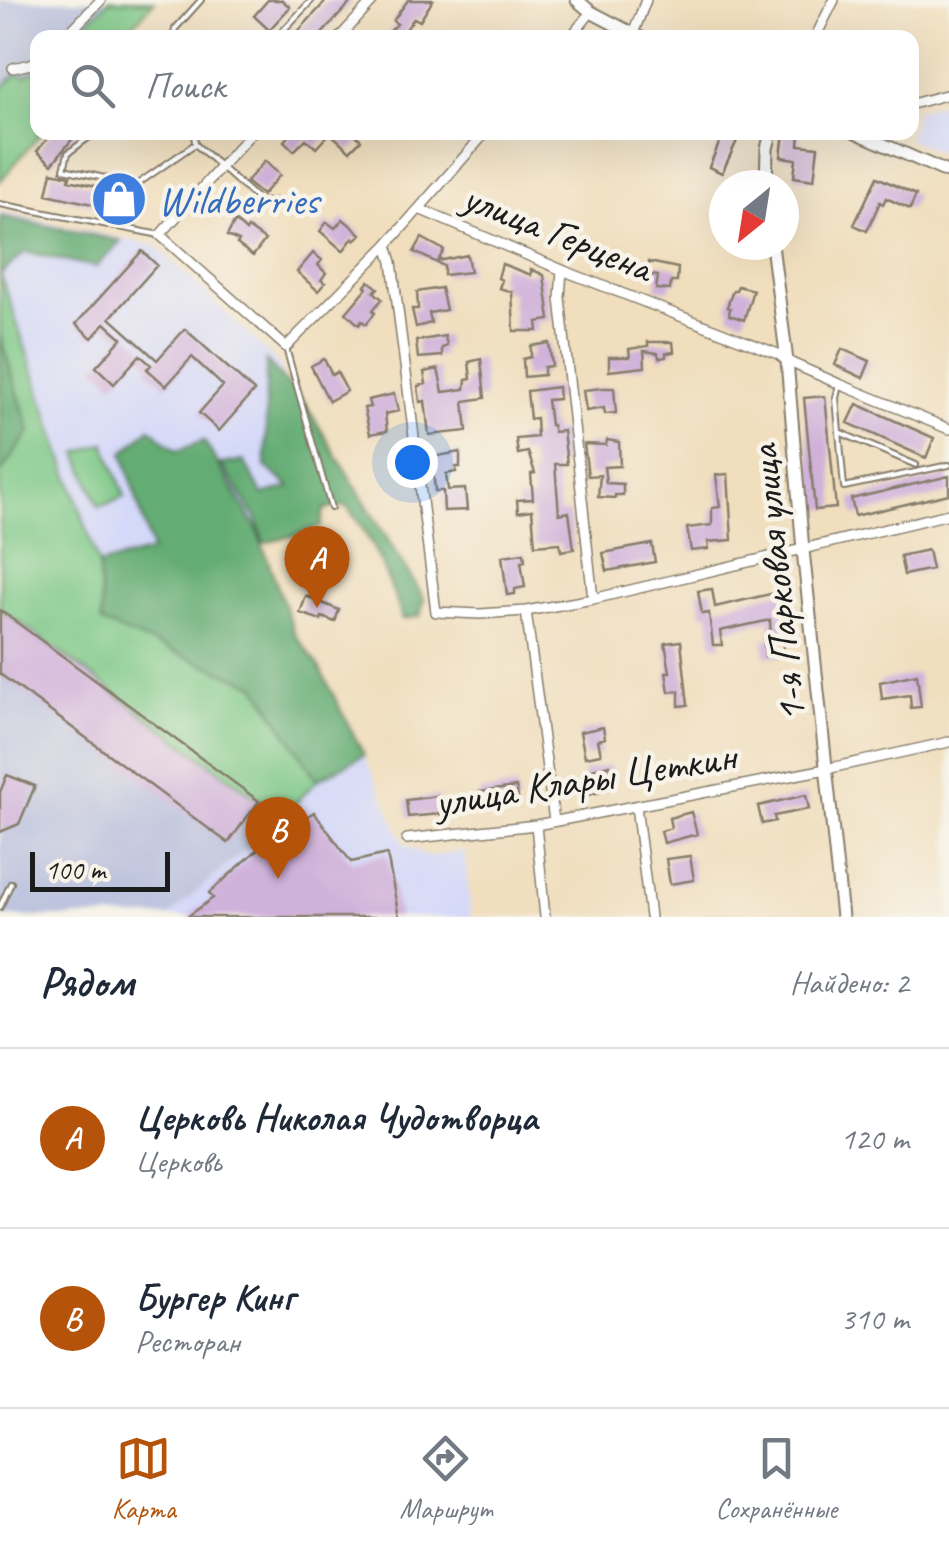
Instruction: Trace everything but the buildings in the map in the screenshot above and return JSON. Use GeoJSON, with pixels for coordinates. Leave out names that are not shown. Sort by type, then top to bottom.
{"type":"FeatureCollection","features":[{"type":"Feature","properties":{"kind":"street"},"geometry":{"type":"LineString","coordinates":[[72,30],[101,0]]}},
{"type":"Feature","properties":{"kind":"street"},"geometry":{"type":"LineString","coordinates":[[347,30],[374,0]]}},
{"type":"Feature","properties":{"kind":"street"},"geometry":{"type":"LineString","coordinates":[[576,0],[625,30]]}},
{"type":"Feature","properties":{"kind":"street"},"geometry":{"type":"LineString","coordinates":[[638,30],[646,0]]}},
{"type":"Feature","properties":{"kind":"street"},"geometry":{"type":"LineString","coordinates":[[819,30],[834,0]]}},
{"type":"Feature","properties":{"kind":"street"},"geometry":{"type":"LineString","coordinates":[[576,30],[590,12]]}},
{"type":"Feature","properties":{"kind":"street"},"geometry":{"type":"LineString","coordinates":[[13,68],[30,64]]}},
{"type":"Feature","properties":{"kind":"street"},"geometry":{"type":"LineString","coordinates":[[919,102],[949,94]]}},
{"type":"Feature","properties":{"kind":"street"},"geometry":{"type":"LineString","coordinates":[[245,140],[160,234],[286,348],[387,246],[479,140]]}},
{"type":"Feature","properties":{"kind":"street"},"geometry":{"type":"LineString","coordinates":[[766,170],[769,140]]}},
{"type":"Feature","properties":{"kind":"street"},"geometry":{"type":"LineString","coordinates":[[884,140],[949,172]]}},
{"type":"Feature","properties":{"kind":"street","name":"улица Герцена"},"geometry":{"type":"LineString","coordinates":[[419,209],[562,270],[778,354],[787,362],[949,429]]}},
{"type":"Feature","properties":{"kind":"street"},"geometry":{"type":"LineString","coordinates":[[387,246],[436,612],[526,612],[949,514]]}},
{"type":"Feature","properties":{"kind":"street","name":"1-я Парковая улица"},"geometry":{"type":"LineString","coordinates":[[774,260],[842,917]]}},
{"type":"Feature","properties":{"kind":"street"},"geometry":{"type":"LineString","coordinates":[[562,270],[560,298],[593,599]]}},
{"type":"Feature","properties":{"kind":"street"},"geometry":{"type":"LineString","coordinates":[[526,612],[554,821]]}},
{"type":"Feature","properties":{"kind":"street","name":"улица Клары Цеткин"},"geometry":{"type":"LineString","coordinates":[[407,839],[536,825],[949,742]]}},
{"type":"Feature","properties":{"kind":"street"},"geometry":{"type":"LineString","coordinates":[[636,806],[650,917]]}},
{"type":"Feature","properties":{"kind":"street"},"geometry":{"type":"LineString","coordinates":[[536,825],[546,917]]}},
{"type":"Feature","properties":{"kind":"lane"},"geometry":{"type":"LineString","coordinates":[[175,30],[201,0]]}},
{"type":"Feature","properties":{"kind":"lane"},"geometry":{"type":"LineString","coordinates":[[284,30],[312,0]]}},
{"type":"Feature","properties":{"kind":"lane"},"geometry":{"type":"LineString","coordinates":[[85,140],[68,153],[64,169],[136,185],[195,144]]}},
{"type":"Feature","properties":{"kind":"lane"},"geometry":{"type":"LineString","coordinates":[[195,140],[257,198],[263,202],[276,201]]}},
{"type":"Feature","properties":{"kind":"lane"},"geometry":{"type":"LineString","coordinates":[[0,204],[160,234]]}},
{"type":"Feature","properties":{"kind":"lane"},"geometry":{"type":"LineString","coordinates":[[138,242],[141,231]]}},
{"type":"Feature","properties":{"kind":"lane"},"geometry":{"type":"LineString","coordinates":[[286,348],[331,508]]}},
{"type":"Feature","properties":{"kind":"lane"},"geometry":{"type":"LineString","coordinates":[[838,384],[844,487],[949,465]]}},
{"type":"Feature","properties":{"kind":"lane"},"geometry":{"type":"LineString","coordinates":[[840,432],[916,465]]}},
{"type":"Feature","properties":{"kind":"lane"},"geometry":{"type":"LineString","coordinates":[[0,907],[11,883]]}},
{"type":"Feature","properties":{"kind":"shaded area"},"geometry":{"type":"Polygon","coordinates":[[[0,0],[109,0],[78,30],[30,30],[30,72],[0,91],[0,0]]]}},
{"type":"Feature","properties":{"kind":"shaded area"},"geometry":{"type":"Polygon","coordinates":[[[949,102],[949,156],[910,140],[919,140],[919,109],[949,102]]]}},
{"type":"Feature","properties":{"kind":"shaded area"},"geometry":{"type":"Polygon","coordinates":[[[0,212],[156,246],[279,364],[324,509],[99,565],[0,273],[0,212]]]}},
{"type":"Feature","properties":{"kind":"shaded area"},"geometry":{"type":"Polygon","coordinates":[[[0,608],[282,817],[168,917],[6,917],[0,913],[0,608]]]}},
{"type":"Feature","properties":{"kind":"shaded area"},"geometry":{"type":"Polygon","coordinates":[[[364,755],[404,844],[428,857],[464,851],[471,917],[168,917],[282,817],[317,780],[364,755]]]}},
{"type":"Feature","properties":{"kind":"green space"},"geometry":{"type":"Polygon","coordinates":[[[109,0],[154,1],[129,30],[79,30],[109,0]]]}},
{"type":"Feature","properties":{"kind":"green space"},"geometry":{"type":"Polygon","coordinates":[[[30,74],[30,140],[35,140],[0,181],[0,91],[15,75],[30,74]]]}},
{"type":"Feature","properties":{"kind":"green space"},"geometry":{"type":"Polygon","coordinates":[[[0,216],[121,241],[96,267],[25,252],[0,275],[0,216]]]}},
{"type":"Feature","properties":{"kind":"green space"},"geometry":{"type":"Polygon","coordinates":[[[0,273],[99,565],[102,622],[256,685],[317,780],[282,817],[0,608],[0,273]]]}},
{"type":"Feature","properties":{"kind":"green space"},"geometry":{"type":"Polygon","coordinates":[[[0,336],[30,431],[0,474],[0,336]]]}},
{"type":"Feature","properties":{"kind":"green space"},"geometry":{"type":"Polygon","coordinates":[[[266,361],[304,402],[424,599],[420,616],[403,619],[372,545],[346,506],[324,509],[321,526],[264,543],[256,518],[221,464],[244,461],[263,495],[290,487],[266,467],[266,361]]]}},
{"type":"Feature","properties":{"kind":"green space"},"geometry":{"type":"Polygon","coordinates":[[[150,428],[177,451],[204,441],[256,527],[295,635],[318,665],[364,755],[317,780],[256,685],[102,623],[99,565],[152,551],[123,453],[150,428]]]}},
{"type":"Feature","properties":{"kind":"green space"},"geometry":{"type":"Polygon","coordinates":[[[105,443],[125,497],[99,507],[78,453],[105,443]]]}},
{"type":"Feature","properties":{"kind":"place","name":"Wildberries"},"geometry":{"type":"Point","coordinates":[119,199]}},
{"type":"Feature","properties":{"kind":"place","name":"Церковь Николая Чудотворца"},"geometry":{"type":"Point","coordinates":[317,608]}},
{"type":"Feature","properties":{"kind":"place","name":"Бургер Кинг"},"geometry":{"type":"Point","coordinates":[278,879]}}]}
